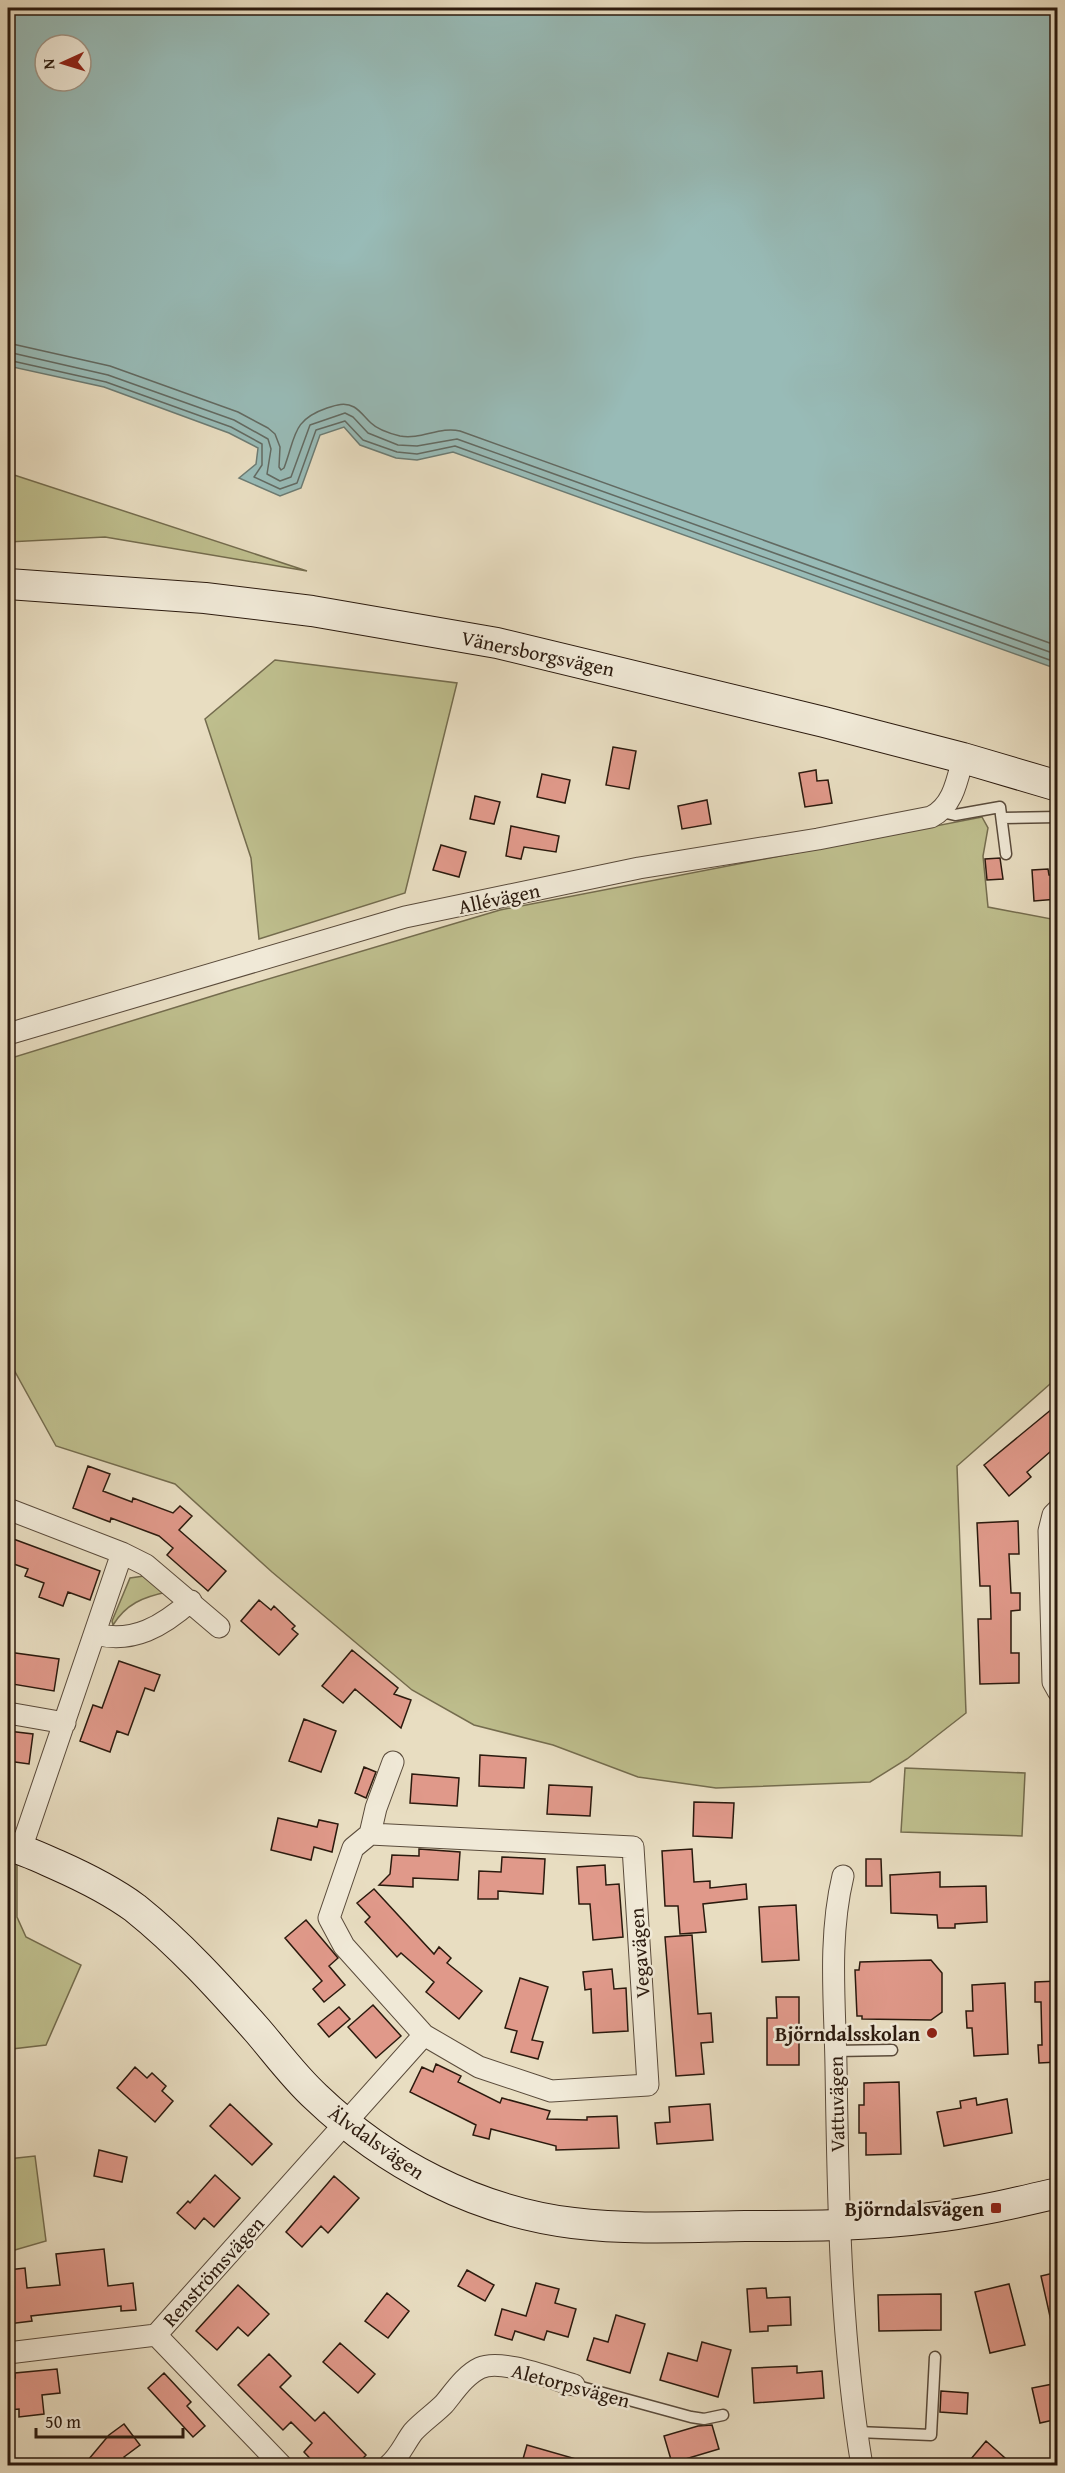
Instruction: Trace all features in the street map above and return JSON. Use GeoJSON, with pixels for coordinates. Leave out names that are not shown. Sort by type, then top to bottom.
{"type":"FeatureCollection","features":[{"type":"Feature","properties":{"kind":"street","name":"Vänersborgsvägen"},"geometry":{"type":"LineString","coordinates":[[8,584],[217,599],[312,611],[487,641],[656,680],[963,758],[1058,786]]}},
{"type":"Feature","properties":{"kind":"street"},"geometry":{"type":"LineString","coordinates":[[942,812],[948,804],[963,758]]}},
{"type":"Feature","properties":{"kind":"street","name":"Allévägen"},"geometry":{"type":"LineString","coordinates":[[8,1034],[405,917],[639,868],[818,839],[920,819],[942,812]]}},
{"type":"Feature","properties":{"kind":"street"},"geometry":{"type":"LineString","coordinates":[[8,1509],[122,1553],[146,1565],[219,1627]]}},
{"type":"Feature","properties":{"kind":"street"},"geometry":{"type":"LineString","coordinates":[[1058,1510],[1053,1515],[1050,1531],[1053,1682],[1058,1691]]}},
{"type":"Feature","properties":{"kind":"street"},"geometry":{"type":"LineString","coordinates":[[14,1847],[65,1723],[122,1553]]}},
{"type":"Feature","properties":{"kind":"street"},"geometry":{"type":"LineString","coordinates":[[95,1634],[111,1638],[137,1635],[169,1621],[191,1601]]}},
{"type":"Feature","properties":{"kind":"street"},"geometry":{"type":"LineString","coordinates":[[8,1713],[65,1723]]}},
{"type":"Feature","properties":{"kind":"street","name":"Vegavägen"},"geometry":{"type":"LineString","coordinates":[[370,1834],[633,1847],[648,2085],[551,2091],[479,2067],[424,2035],[344,1946],[329,1918],[353,1848],[370,1834],[376,1808],[393,1762]]}},
{"type":"Feature","properties":{"kind":"street","name":"Älvdalsvägen"},"geometry":{"type":"LineString","coordinates":[[14,1847],[86,1878],[134,1907],[190,1957],[314,2096],[345,2123],[387,2154],[436,2183],[520,2213],[572,2223],[632,2227],[839,2226]]}},
{"type":"Feature","properties":{"kind":"street","name":"Vattuvägen"},"geometry":{"type":"LineString","coordinates":[[839,2226],[835,2050],[836,1906],[843,1876]]}},
{"type":"Feature","properties":{"kind":"street"},"geometry":{"type":"LineString","coordinates":[[345,2123],[424,2035]]}},
{"type":"Feature","properties":{"kind":"street","name":"Renströmsvägen"},"geometry":{"type":"LineString","coordinates":[[8,2353],[156,2335],[345,2123]]}},
{"type":"Feature","properties":{"kind":"street"},"geometry":{"type":"LineString","coordinates":[[862,2466],[850,2391],[839,2226],[928,2219],[996,2208],[1058,2193]]}},
{"type":"Feature","properties":{"kind":"street"},"geometry":{"type":"LineString","coordinates":[[156,2335],[282,2466]]}},
{"type":"Feature","properties":{"kind":"street","name":"Aletorpsvägen"},"geometry":{"type":"LineString","coordinates":[[388,2466],[396,2459],[414,2431],[480,2368],[495,2366],[515,2369],[574,2385]]}},
{"type":"Feature","properties":{"kind":"lane"},"geometry":{"type":"LineString","coordinates":[[942,812],[955,815],[1000,807],[1006,855]]}},
{"type":"Feature","properties":{"kind":"lane"},"geometry":{"type":"LineString","coordinates":[[1002,818],[1058,817]]}},
{"type":"Feature","properties":{"kind":"lane"},"geometry":{"type":"LineString","coordinates":[[835,2050],[892,2050]]}},
{"type":"Feature","properties":{"kind":"lane"},"geometry":{"type":"LineString","coordinates":[[857,2432],[930,2435],[935,2357]]}},
{"type":"Feature","properties":{"kind":"lane","name":"Aletorpsvägen"},"geometry":{"type":"LineString","coordinates":[[574,2385],[691,2417],[704,2419],[723,2415]]}},
{"type":"Feature","properties":{"kind":"green space"},"geometry":{"type":"Polygon","coordinates":[[[8,473],[307,571],[105,537],[8,542],[8,473]]]}},
{"type":"Feature","properties":{"kind":"green space"},"geometry":{"type":"Polygon","coordinates":[[[275,660],[457,683],[405,893],[259,939],[251,858],[205,719],[275,660]]]}},
{"type":"Feature","properties":{"kind":"green space"},"geometry":{"type":"Polygon","coordinates":[[[982,817],[988,828],[983,856],[988,907],[1057,920],[1058,1377],[957,1466],[966,1713],[907,1759],[870,1782],[716,1788],[638,1777],[553,1745],[474,1725],[412,1690],[272,1572],[175,1484],[56,1446],[8,1359],[8,1059],[500,910],[982,817]]]}},
{"type":"Feature","properties":{"kind":"green space"},"geometry":{"type":"Polygon","coordinates":[[[144,1576],[167,1592],[136,1602],[113,1625],[112,1621],[130,1578],[144,1576]]]}},
{"type":"Feature","properties":{"kind":"green space"},"geometry":{"type":"Polygon","coordinates":[[[905,1768],[1025,1773],[1022,1836],[901,1832],[905,1768]]]}},
{"type":"Feature","properties":{"kind":"green space"},"geometry":{"type":"Polygon","coordinates":[[[8,1859],[17,1861],[17,1917],[26,1937],[81,1965],[46,2045],[12,2049],[8,2057],[8,1859]]]}},
{"type":"Feature","properties":{"kind":"green space"},"geometry":{"type":"Polygon","coordinates":[[[35,2156],[46,2241],[8,2252],[8,2159],[35,2156]]]}},
{"type":"Feature","properties":{"kind":"water"},"geometry":{"type":"Polygon","coordinates":[[[8,8],[1057,8],[1057,669],[453,452],[417,460],[396,458],[360,445],[344,427],[320,435],[301,488],[280,496],[239,478],[256,464],[258,448],[229,433],[104,387],[8,366],[8,8]]]}},
{"type":"Feature","properties":{"kind":"building"},"geometry":{"type":"Polygon","coordinates":[[[613,747],[636,751],[629,789],[606,785],[613,747]]]}},
{"type":"Feature","properties":{"kind":"building"},"geometry":{"type":"Polygon","coordinates":[[[816,770],[817,781],[828,780],[832,803],[805,807],[799,773],[816,770]]]}},
{"type":"Feature","properties":{"kind":"building"},"geometry":{"type":"Polygon","coordinates":[[[542,774],[570,780],[565,803],[537,797],[542,774]]]}},
{"type":"Feature","properties":{"kind":"building"},"geometry":{"type":"Polygon","coordinates":[[[475,796],[500,802],[494,824],[470,819],[475,796]]]}},
{"type":"Feature","properties":{"kind":"building"},"geometry":{"type":"Polygon","coordinates":[[[707,800],[711,824],[682,829],[678,806],[707,800]]]}},
{"type":"Feature","properties":{"kind":"building"},"geometry":{"type":"Polygon","coordinates":[[[511,826],[559,836],[556,852],[524,847],[521,859],[506,856],[511,826]]]}},
{"type":"Feature","properties":{"kind":"building"},"geometry":{"type":"Polygon","coordinates":[[[441,845],[466,852],[459,877],[433,870],[441,845]]]}},
{"type":"Feature","properties":{"kind":"building"},"geometry":{"type":"Polygon","coordinates":[[[1000,858],[1003,879],[987,880],[985,859],[1000,858]]]}},
{"type":"Feature","properties":{"kind":"building"},"geometry":{"type":"Polygon","coordinates":[[[1048,869],[1049,875],[1058,875],[1058,899],[1034,901],[1032,870],[1048,869]]]}},
{"type":"Feature","properties":{"kind":"building"},"geometry":{"type":"Polygon","coordinates":[[[1058,1404],[1058,1445],[1027,1472],[1031,1477],[1009,1496],[984,1465],[1058,1404]]]}},
{"type":"Feature","properties":{"kind":"building"},"geometry":{"type":"Polygon","coordinates":[[[88,1466],[110,1474],[103,1491],[132,1502],[133,1498],[173,1513],[180,1506],[192,1516],[179,1530],[226,1571],[208,1591],[167,1555],[173,1548],[159,1536],[111,1518],[110,1522],[73,1508],[88,1466]]]}},
{"type":"Feature","properties":{"kind":"building"},"geometry":{"type":"Polygon","coordinates":[[[1018,1521],[1019,1554],[1009,1554],[1011,1593],[1020,1593],[1020,1610],[1011,1611],[1011,1653],[1019,1653],[1019,1683],[980,1684],[978,1619],[991,1619],[990,1586],[980,1586],[977,1523],[1018,1521]]]}},
{"type":"Feature","properties":{"kind":"building"},"geometry":{"type":"Polygon","coordinates":[[[8,1537],[100,1571],[90,1600],[68,1592],[63,1606],[39,1597],[44,1583],[25,1576],[28,1569],[8,1562],[8,1537]]]}},
{"type":"Feature","properties":{"kind":"building"},"geometry":{"type":"Polygon","coordinates":[[[259,1600],[271,1610],[274,1606],[295,1626],[292,1629],[298,1634],[279,1655],[241,1621],[259,1600]]]}},
{"type":"Feature","properties":{"kind":"building"},"geometry":{"type":"Polygon","coordinates":[[[352,1650],[398,1688],[394,1694],[411,1700],[401,1728],[355,1689],[343,1703],[322,1686],[352,1650]]]}},
{"type":"Feature","properties":{"kind":"building"},"geometry":{"type":"Polygon","coordinates":[[[8,1652],[59,1659],[54,1691],[12,1684],[13,1675],[8,1674],[8,1652]]]}},
{"type":"Feature","properties":{"kind":"building"},"geometry":{"type":"Polygon","coordinates":[[[119,1661],[160,1675],[154,1691],[145,1688],[128,1735],[117,1731],[110,1752],[80,1741],[93,1705],[102,1708],[119,1661]]]}},
{"type":"Feature","properties":{"kind":"building"},"geometry":{"type":"Polygon","coordinates":[[[304,1719],[336,1731],[321,1772],[289,1761],[304,1719]]]}},
{"type":"Feature","properties":{"kind":"building"},"geometry":{"type":"Polygon","coordinates":[[[8,1731],[33,1734],[29,1764],[8,1761],[8,1731]]]}},
{"type":"Feature","properties":{"kind":"building"},"geometry":{"type":"Polygon","coordinates":[[[480,1755],[526,1758],[524,1788],[479,1786],[480,1755]]]}},
{"type":"Feature","properties":{"kind":"building"},"geometry":{"type":"Polygon","coordinates":[[[364,1767],[376,1772],[366,1798],[355,1793],[364,1767]]]}},
{"type":"Feature","properties":{"kind":"building"},"geometry":{"type":"Polygon","coordinates":[[[412,1774],[459,1778],[457,1806],[410,1803],[412,1774]]]}},
{"type":"Feature","properties":{"kind":"building"},"geometry":{"type":"Polygon","coordinates":[[[549,1785],[592,1787],[590,1816],[547,1814],[549,1785]]]}},
{"type":"Feature","properties":{"kind":"building"},"geometry":{"type":"Polygon","coordinates":[[[694,1802],[734,1803],[732,1838],[693,1836],[694,1802]]]}},
{"type":"Feature","properties":{"kind":"building"},"geometry":{"type":"Polygon","coordinates":[[[278,1818],[317,1827],[319,1820],[338,1824],[332,1852],[314,1847],[311,1860],[271,1850],[278,1818]]]}},
{"type":"Feature","properties":{"kind":"building"},"geometry":{"type":"Polygon","coordinates":[[[419,1849],[460,1852],[458,1880],[413,1878],[413,1887],[379,1885],[390,1874],[392,1855],[419,1856],[419,1849]]]}},
{"type":"Feature","properties":{"kind":"building"},"geometry":{"type":"Polygon","coordinates":[[[692,1849],[694,1882],[710,1881],[710,1888],[746,1884],[747,1899],[703,1904],[706,1932],[680,1934],[678,1906],[665,1906],[662,1851],[692,1849]]]}},
{"type":"Feature","properties":{"kind":"building"},"geometry":{"type":"Polygon","coordinates":[[[502,1857],[545,1859],[543,1894],[498,1891],[498,1899],[478,1899],[479,1871],[501,1872],[502,1857]]]}},
{"type":"Feature","properties":{"kind":"building"},"geometry":{"type":"Polygon","coordinates":[[[866,1859],[881,1859],[882,1886],[866,1886],[866,1859]]]}},
{"type":"Feature","properties":{"kind":"building"},"geometry":{"type":"Polygon","coordinates":[[[605,1865],[606,1885],[619,1884],[623,1937],[593,1940],[590,1904],[579,1904],[577,1867],[605,1865]]]}},
{"type":"Feature","properties":{"kind":"building"},"geometry":{"type":"Polygon","coordinates":[[[940,1872],[940,1887],[986,1886],[987,1922],[955,1924],[955,1928],[938,1928],[937,1915],[891,1913],[890,1875],[940,1872]]]}},
{"type":"Feature","properties":{"kind":"building"},"geometry":{"type":"Polygon","coordinates":[[[374,1889],[434,1954],[439,1947],[451,1958],[447,1963],[482,1991],[459,2019],[426,1992],[434,1982],[401,1953],[397,1957],[365,1922],[370,1917],[357,1903],[374,1889]]]}},
{"type":"Feature","properties":{"kind":"building"},"geometry":{"type":"Polygon","coordinates":[[[796,1905],[799,1960],[762,1962],[759,1907],[796,1905]]]}},
{"type":"Feature","properties":{"kind":"building"},"geometry":{"type":"Polygon","coordinates":[[[306,1920],[338,1958],[329,1966],[345,1985],[324,2002],[313,1989],[322,1981],[285,1938],[306,1920]]]}},
{"type":"Feature","properties":{"kind":"building"},"geometry":{"type":"Polygon","coordinates":[[[692,1935],[698,2014],[711,2013],[713,2042],[701,2043],[704,2074],[676,2076],[665,1937],[692,1935]]]}},
{"type":"Feature","properties":{"kind":"building"},"geometry":{"type":"Polygon","coordinates":[[[931,1960],[942,1973],[942,2012],[931,2020],[862,2019],[862,2016],[857,2016],[855,1970],[859,1970],[860,1962],[931,1960]]]}},
{"type":"Feature","properties":{"kind":"building"},"geometry":{"type":"Polygon","coordinates":[[[612,1969],[614,1989],[626,1988],[628,2031],[593,2033],[591,1989],[585,1990],[583,1972],[612,1969]]]}},
{"type":"Feature","properties":{"kind":"building"},"geometry":{"type":"Polygon","coordinates":[[[520,1978],[548,1987],[532,2040],[543,2042],[538,2059],[511,2052],[517,2031],[505,2028],[520,1978]]]}},
{"type":"Feature","properties":{"kind":"building"},"geometry":{"type":"Polygon","coordinates":[[[1058,1981],[1058,2062],[1039,2063],[1038,2045],[1042,2045],[1041,2002],[1035,2002],[1035,1982],[1058,1981]]]}},
{"type":"Feature","properties":{"kind":"building"},"geometry":{"type":"Polygon","coordinates":[[[1005,1983],[1008,2054],[974,2056],[972,2028],[967,2028],[966,2011],[973,2011],[972,1985],[1005,1983]]]}},
{"type":"Feature","properties":{"kind":"building"},"geometry":{"type":"Polygon","coordinates":[[[776,1997],[799,1997],[799,2065],[767,2065],[767,2018],[777,2018],[776,1997]]]}},
{"type":"Feature","properties":{"kind":"building"},"geometry":{"type":"Polygon","coordinates":[[[373,2005],[401,2036],[376,2058],[348,2027],[373,2005]]]}},
{"type":"Feature","properties":{"kind":"building"},"geometry":{"type":"Polygon","coordinates":[[[339,2007],[350,2019],[329,2037],[318,2024],[339,2007]]]}},
{"type":"Feature","properties":{"kind":"building"},"geometry":{"type":"Polygon","coordinates":[[[436,2064],[461,2076],[458,2082],[500,2103],[502,2098],[550,2111],[547,2119],[587,2120],[587,2117],[617,2116],[619,2148],[556,2150],[556,2146],[491,2129],[489,2139],[473,2135],[476,2125],[410,2092],[422,2067],[433,2072],[436,2064]]]}},
{"type":"Feature","properties":{"kind":"building"},"geometry":{"type":"Polygon","coordinates":[[[135,2067],[147,2078],[152,2073],[166,2086],[162,2091],[173,2101],[155,2122],[117,2088],[135,2067]]]}},
{"type":"Feature","properties":{"kind":"building"},"geometry":{"type":"Polygon","coordinates":[[[899,2082],[901,2154],[866,2155],[866,2133],[859,2133],[859,2105],[864,2105],[864,2083],[899,2082]]]}},
{"type":"Feature","properties":{"kind":"building"},"geometry":{"type":"Polygon","coordinates":[[[976,2098],[977,2105],[1007,2099],[1012,2133],[944,2146],[937,2112],[961,2108],[960,2101],[976,2098]]]}},
{"type":"Feature","properties":{"kind":"building"},"geometry":{"type":"Polygon","coordinates":[[[230,2104],[272,2144],[252,2165],[210,2126],[230,2104]]]}},
{"type":"Feature","properties":{"kind":"building"},"geometry":{"type":"Polygon","coordinates":[[[710,2104],[713,2140],[657,2144],[655,2123],[670,2122],[669,2107],[710,2104]]]}},
{"type":"Feature","properties":{"kind":"building"},"geometry":{"type":"Polygon","coordinates":[[[99,2150],[127,2157],[122,2182],[94,2176],[99,2150]]]}},
{"type":"Feature","properties":{"kind":"building"},"geometry":{"type":"Polygon","coordinates":[[[215,2175],[240,2198],[214,2227],[204,2218],[195,2229],[177,2213],[188,2201],[190,2203],[215,2175]]]}},
{"type":"Feature","properties":{"kind":"building"},"geometry":{"type":"Polygon","coordinates":[[[334,2176],[359,2198],[328,2233],[321,2226],[302,2247],[286,2232],[334,2176]]]}},
{"type":"Feature","properties":{"kind":"building"},"geometry":{"type":"Polygon","coordinates":[[[104,2249],[108,2286],[133,2283],[136,2310],[121,2311],[121,2306],[31,2316],[32,2321],[8,2324],[8,2270],[25,2268],[27,2288],[60,2285],[56,2254],[104,2249]]]}},
{"type":"Feature","properties":{"kind":"building"},"geometry":{"type":"Polygon","coordinates":[[[467,2270],[494,2285],[485,2301],[458,2286],[467,2270]]]}},
{"type":"Feature","properties":{"kind":"building"},"geometry":{"type":"Polygon","coordinates":[[[1058,2272],[1058,2320],[1051,2321],[1041,2276],[1058,2272]]]}},
{"type":"Feature","properties":{"kind":"building"},"geometry":{"type":"Polygon","coordinates":[[[536,2283],[559,2289],[555,2303],[576,2309],[568,2337],[547,2331],[544,2340],[515,2331],[512,2340],[495,2335],[502,2309],[526,2316],[536,2283]]]}},
{"type":"Feature","properties":{"kind":"building"},"geometry":{"type":"Polygon","coordinates":[[[1009,2284],[1025,2345],[990,2353],[975,2292],[1009,2284]]]}},
{"type":"Feature","properties":{"kind":"building"},"geometry":{"type":"Polygon","coordinates":[[[238,2285],[269,2314],[248,2336],[238,2327],[217,2350],[196,2331],[238,2285]]]}},
{"type":"Feature","properties":{"kind":"building"},"geometry":{"type":"Polygon","coordinates":[[[766,2288],[767,2298],[790,2297],[791,2325],[768,2326],[768,2331],[750,2332],[747,2289],[766,2288]]]}},
{"type":"Feature","properties":{"kind":"building"},"geometry":{"type":"Polygon","coordinates":[[[387,2293],[409,2311],[388,2338],[365,2321],[387,2293]]]}},
{"type":"Feature","properties":{"kind":"building"},"geometry":{"type":"Polygon","coordinates":[[[941,2294],[941,2330],[879,2331],[878,2295],[941,2294]]]}},
{"type":"Feature","properties":{"kind":"building"},"geometry":{"type":"Polygon","coordinates":[[[616,2315],[645,2324],[630,2373],[587,2360],[594,2338],[608,2342],[616,2315]]]}},
{"type":"Feature","properties":{"kind":"building"},"geometry":{"type":"Polygon","coordinates":[[[702,2342],[731,2350],[718,2397],[660,2380],[668,2353],[697,2361],[702,2342]]]}},
{"type":"Feature","properties":{"kind":"building"},"geometry":{"type":"Polygon","coordinates":[[[340,2343],[375,2374],[358,2393],[323,2362],[340,2343]]]}},
{"type":"Feature","properties":{"kind":"building"},"geometry":{"type":"Polygon","coordinates":[[[269,2354],[291,2376],[280,2387],[315,2421],[324,2412],[366,2455],[356,2466],[317,2466],[304,2452],[312,2443],[291,2422],[283,2430],[238,2385],[269,2354]]]}},
{"type":"Feature","properties":{"kind":"building"},"geometry":{"type":"Polygon","coordinates":[[[797,2366],[797,2373],[822,2371],[824,2398],[754,2403],[752,2368],[797,2366]]]}},
{"type":"Feature","properties":{"kind":"building"},"geometry":{"type":"Polygon","coordinates":[[[57,2369],[60,2393],[42,2395],[44,2414],[19,2417],[19,2409],[8,2410],[8,2379],[15,2378],[15,2373],[57,2369]]]}},
{"type":"Feature","properties":{"kind":"building"},"geometry":{"type":"Polygon","coordinates":[[[164,2373],[191,2402],[187,2406],[205,2426],[193,2437],[148,2388],[164,2373]]]}},
{"type":"Feature","properties":{"kind":"building"},"geometry":{"type":"Polygon","coordinates":[[[1058,2383],[1058,2419],[1040,2423],[1032,2388],[1058,2383]]]}},
{"type":"Feature","properties":{"kind":"building"},"geometry":{"type":"Polygon","coordinates":[[[941,2391],[968,2393],[967,2414],[940,2412],[941,2391]]]}},
{"type":"Feature","properties":{"kind":"building"},"geometry":{"type":"Polygon","coordinates":[[[124,2424],[140,2445],[124,2457],[134,2466],[83,2466],[109,2435],[124,2424]]]}},
{"type":"Feature","properties":{"kind":"building"},"geometry":{"type":"Polygon","coordinates":[[[712,2425],[719,2449],[672,2463],[664,2436],[698,2426],[712,2425]]]}},
{"type":"Feature","properties":{"kind":"building"},"geometry":{"type":"Polygon","coordinates":[[[986,2441],[1014,2466],[965,2466],[986,2441]]]}},
{"type":"Feature","properties":{"kind":"building"},"geometry":{"type":"Polygon","coordinates":[[[527,2445],[583,2461],[583,2466],[521,2466],[527,2445]]]}},
{"type":"Feature","properties":{"kind":"place","name":"Björndalsskolan"},"geometry":{"type":"Point","coordinates":[932,2033]}},
{"type":"Feature","properties":{"kind":"place","name":"Björndalsvägen"},"geometry":{"type":"Point","coordinates":[996,2208]}}]}
